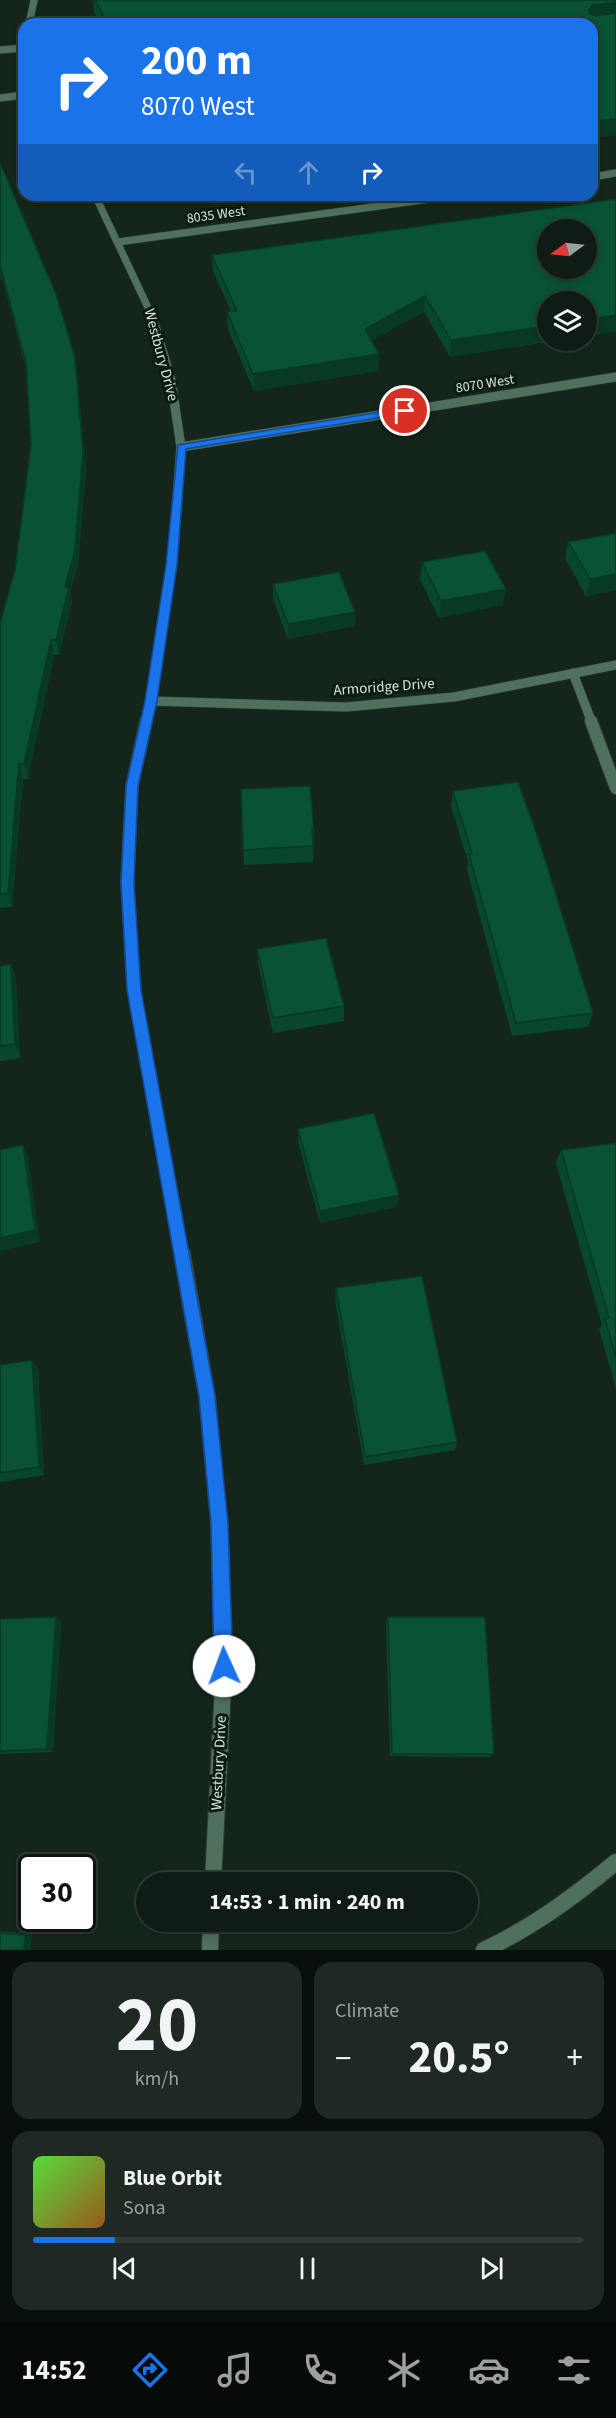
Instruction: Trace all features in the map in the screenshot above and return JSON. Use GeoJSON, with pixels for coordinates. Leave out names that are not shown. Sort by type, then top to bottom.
{"type":"FeatureCollection","features":[{"type":"Feature","properties":{"kind":"street"},"geometry":{"type":"LineString","coordinates":[[30,18],[34,0]]}},
{"type":"Feature","properties":{"kind":"street"},"geometry":{"type":"LineString","coordinates":[[0,50],[18,48]]}},
{"type":"Feature","properties":{"kind":"street"},"geometry":{"type":"LineString","coordinates":[[0,98],[18,96]]}},
{"type":"Feature","properties":{"kind":"street"},"geometry":{"type":"LineString","coordinates":[[598,176],[616,173]]}},
{"type":"Feature","properties":{"kind":"street","name":"Westbury Drive"},"geometry":{"type":"LineString","coordinates":[[98,201],[150,310],[171,380],[181,447],[172,565],[151,701],[132,786],[127,883],[134,990],[207,1396],[219,1523],[224,1666],[214,1872]]}},
{"type":"Feature","properties":{"kind":"street","name":"8035 West"},"geometry":{"type":"LineString","coordinates":[[118,242],[415,201]]}},
{"type":"Feature","properties":{"kind":"street","name":"8070 West"},"geometry":{"type":"LineString","coordinates":[[181,447],[616,377]]}},
{"type":"Feature","properties":{"kind":"street","name":"Armoridge Drive"},"geometry":{"type":"LineString","coordinates":[[151,701],[346,707],[453,697],[616,665]]}},
{"type":"Feature","properties":{"kind":"street"},"geometry":{"type":"LineString","coordinates":[[573,673],[616,788]]}},
{"type":"Feature","properties":{"kind":"street"},"geometry":{"type":"LineString","coordinates":[[484,1950],[514,1937],[589,1885],[616,1862]]}},
{"type":"Feature","properties":{"kind":"street"},"geometry":{"type":"LineString","coordinates":[[210,1950],[211,1932]]}},
{"type":"Feature","properties":{"kind":"building"},"geometry":{"type":"Polygon","coordinates":[[[95,0],[616,0],[616,2],[593,5],[589,10],[590,14],[595,16],[616,13],[616,119],[598,121],[598,18],[104,18],[95,0]]]}},
{"type":"Feature","properties":{"kind":"building"},"geometry":{"type":"Polygon","coordinates":[[[0,162],[56,294],[75,357],[83,453],[75,550],[65,587],[69,587],[56,640],[51,640],[24,764],[19,764],[8,893],[0,894],[0,623],[15,570],[31,444],[26,363],[0,265],[0,162]]]}},
{"type":"Feature","properties":{"kind":"building"},"geometry":{"type":"Polygon","coordinates":[[[616,199],[616,315],[597,318],[597,291],[537,291],[537,328],[451,340],[425,296],[365,329],[379,354],[253,374],[227,312],[237,311],[212,255],[616,199]]]}},
{"type":"Feature","properties":{"kind":"building"},"geometry":{"type":"Polygon","coordinates":[[[616,533],[616,574],[590,579],[568,542],[616,533]]]}},
{"type":"Feature","properties":{"kind":"building"},"geometry":{"type":"Polygon","coordinates":[[[485,551],[506,589],[441,601],[422,562],[485,551]]]}},
{"type":"Feature","properties":{"kind":"building"},"geometry":{"type":"Polygon","coordinates":[[[339,572],[355,612],[288,624],[273,584],[339,572]]]}},
{"type":"Feature","properties":{"kind":"building"},"geometry":{"type":"Polygon","coordinates":[[[518,782],[539,840],[593,1013],[516,1023],[469,854],[472,854],[453,791],[518,782]]]}},
{"type":"Feature","properties":{"kind":"building"},"geometry":{"type":"Polygon","coordinates":[[[310,786],[314,828],[312,829],[313,846],[243,850],[241,789],[310,786]]]}},
{"type":"Feature","properties":{"kind":"building"},"geometry":{"type":"Polygon","coordinates":[[[326,938],[344,1006],[273,1018],[257,949],[326,938]]]}},
{"type":"Feature","properties":{"kind":"building"},"geometry":{"type":"Polygon","coordinates":[[[11,964],[15,1044],[0,1046],[0,966],[11,964]]]}},
{"type":"Feature","properties":{"kind":"building"},"geometry":{"type":"Polygon","coordinates":[[[374,1113],[399,1195],[320,1211],[298,1129],[374,1113]]]}},
{"type":"Feature","properties":{"kind":"building"},"geometry":{"type":"Polygon","coordinates":[[[616,1143],[616,1358],[605,1319],[609,1318],[561,1150],[616,1143]]]}},
{"type":"Feature","properties":{"kind":"building"},"geometry":{"type":"Polygon","coordinates":[[[23,1145],[35,1230],[0,1238],[0,1150],[23,1145]]]}},
{"type":"Feature","properties":{"kind":"building"},"geometry":{"type":"Polygon","coordinates":[[[422,1276],[457,1442],[365,1457],[336,1288],[422,1276]]]}},
{"type":"Feature","properties":{"kind":"building"},"geometry":{"type":"Polygon","coordinates":[[[32,1360],[39,1467],[0,1473],[0,1365],[32,1360]]]}},
{"type":"Feature","properties":{"kind":"building"},"geometry":{"type":"Polygon","coordinates":[[[56,1617],[47,1749],[0,1751],[0,1619],[56,1617]]]}},
{"type":"Feature","properties":{"kind":"building"},"geometry":{"type":"Polygon","coordinates":[[[388,1617],[485,1617],[494,1754],[392,1754],[388,1617]]]}},
{"type":"Feature","properties":{"kind":"building"},"geometry":{"type":"Polygon","coordinates":[[[0,1933],[26,1935],[23,1950],[0,1950],[0,1933]]]}},
{"type":"Feature","properties":{"kind":"route"},"geometry":{"type":"LineString","coordinates":[[224,1666],[219,1523],[207,1396],[134,990],[127,883],[132,786],[151,701],[172,565],[181,447],[405,411]]}}]}
